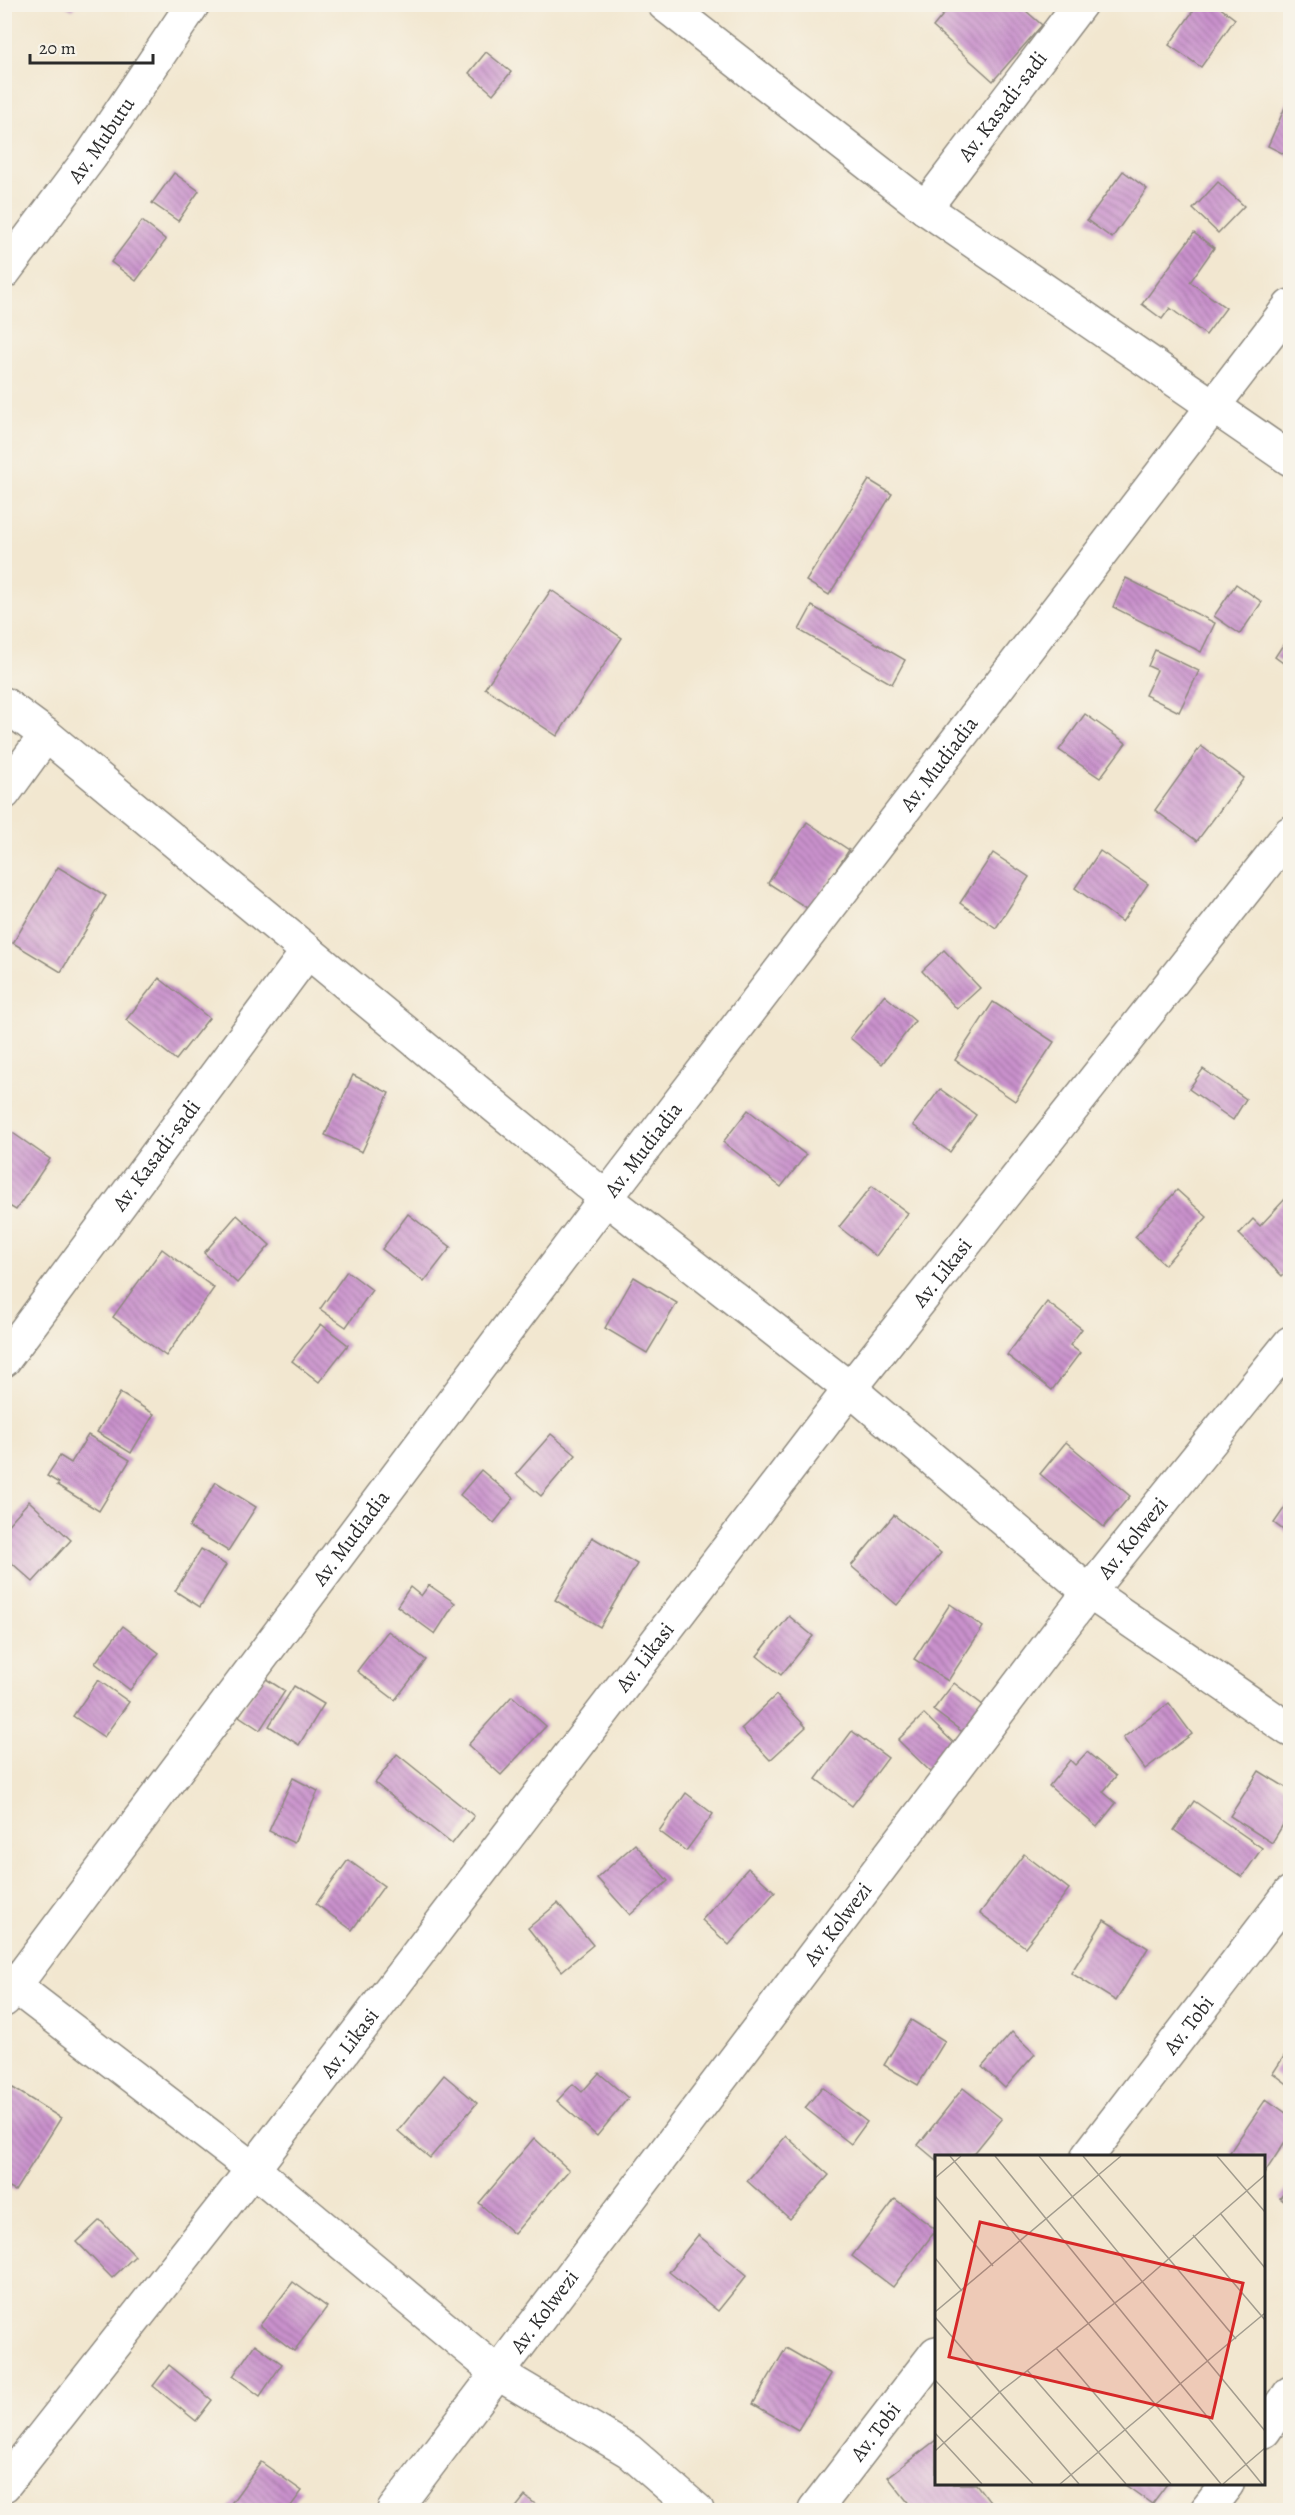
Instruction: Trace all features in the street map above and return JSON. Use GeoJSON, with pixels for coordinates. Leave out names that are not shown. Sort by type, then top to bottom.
{"type":"FeatureCollection","features":[{"type":"Feature","properties":{"kind":"street","name":"Av. Mubutu"},"geometry":{"type":"LineString","coordinates":[[4,272],[90,156],[194,4]]}},
{"type":"Feature","properties":{"kind":"street"},"geometry":{"type":"LineString","coordinates":[[664,4],[926,208],[1290,459]]}},
{"type":"Feature","properties":{"kind":"street","name":"Av. Kasadi-sadi"},"geometry":{"type":"LineString","coordinates":[[926,208],[1080,4]]}},
{"type":"Feature","properties":{"kind":"street","name":"Av. Mudiadia"},"geometry":{"type":"LineString","coordinates":[[8,1988],[606,1198],[1216,406],[1290,306]]}},
{"type":"Feature","properties":{"kind":"street"},"geometry":{"type":"LineString","coordinates":[[4,704],[46,735],[606,1198],[850,1389],[1089,1592],[1290,1730]]}},
{"type":"Feature","properties":{"kind":"street"},"geometry":{"type":"LineString","coordinates":[[4,793],[46,735]]}},
{"type":"Feature","properties":{"kind":"street","name":"Av. Likasi"},"geometry":{"type":"LineString","coordinates":[[4,2485],[254,2169],[850,1389],[1290,833]]}},
{"type":"Feature","properties":{"kind":"street","name":"Av. Kasadi-sadi"},"geometry":{"type":"LineString","coordinates":[[4,1360],[308,951]]}},
{"type":"Feature","properties":{"kind":"street","name":"Av. Kolwezi"},"geometry":{"type":"LineString","coordinates":[[394,2511],[1089,1592],[1290,1343]]}},
{"type":"Feature","properties":{"kind":"street","name":"Av. Tobi"},"geometry":{"type":"LineString","coordinates":[[1090,2155],[1290,1893]]}},
{"type":"Feature","properties":{"kind":"street"},"geometry":{"type":"LineString","coordinates":[[8,1988],[254,2169],[499,2374],[629,2451],[697,2511]]}},
{"type":"Feature","properties":{"kind":"street","name":"Av. Tobi"},"geometry":{"type":"LineString","coordinates":[[815,2511],[935,2354]]}},
{"type":"Feature","properties":{"kind":"street"},"geometry":{"type":"LineString","coordinates":[[1265,2428],[1290,2393]]}},
{"type":"Feature","properties":{"kind":"street"},"geometry":{"type":"LineString","coordinates":[[1208,2511],[1226,2485]]}},
{"type":"Feature","properties":{"kind":"building"},"geometry":{"type":"Polygon","coordinates":[[[62,4],[75,4],[73,10],[62,4]]]}},
{"type":"Feature","properties":{"kind":"building"},"geometry":{"type":"Polygon","coordinates":[[[952,4],[1018,4],[1042,25],[993,81],[933,27],[952,4]]]}},
{"type":"Feature","properties":{"kind":"building"},"geometry":{"type":"Polygon","coordinates":[[[1198,4],[1215,4],[1235,19],[1201,67],[1169,45],[1198,4]]]}},
{"type":"Feature","properties":{"kind":"building"},"geometry":{"type":"Polygon","coordinates":[[[486,52],[511,72],[493,94],[469,73],[486,52]]]}},
{"type":"Feature","properties":{"kind":"building"},"geometry":{"type":"Polygon","coordinates":[[[1290,96],[1290,157],[1268,146],[1290,96]]]}},
{"type":"Feature","properties":{"kind":"building"},"geometry":{"type":"Polygon","coordinates":[[[4,139],[11,144],[4,155],[4,139]]]}},
{"type":"Feature","properties":{"kind":"building"},"geometry":{"type":"Polygon","coordinates":[[[1123,171],[1147,189],[1112,238],[1087,220],[1123,171]]]}},
{"type":"Feature","properties":{"kind":"building"},"geometry":{"type":"Polygon","coordinates":[[[174,173],[199,191],[178,221],[152,203],[174,173]]]}},
{"type":"Feature","properties":{"kind":"building"},"geometry":{"type":"Polygon","coordinates":[[[1218,182],[1244,206],[1218,233],[1193,209],[1218,182]]]}},
{"type":"Feature","properties":{"kind":"building"},"geometry":{"type":"Polygon","coordinates":[[[142,221],[166,240],[136,281],[111,262],[142,221]]]}},
{"type":"Feature","properties":{"kind":"building"},"geometry":{"type":"Polygon","coordinates":[[[1194,233],[1214,248],[1190,282],[1226,308],[1206,335],[1170,308],[1162,319],[1142,304],[1194,233]]]}},
{"type":"Feature","properties":{"kind":"building"},"geometry":{"type":"Polygon","coordinates":[[[869,480],[892,494],[829,595],[806,581],[869,480]]]}},
{"type":"Feature","properties":{"kind":"building"},"geometry":{"type":"Polygon","coordinates":[[[1126,578],[1215,623],[1201,652],[1113,607],[1126,578]]]}},
{"type":"Feature","properties":{"kind":"building"},"geometry":{"type":"Polygon","coordinates":[[[1236,584],[1262,602],[1240,634],[1214,616],[1236,584]]]}},
{"type":"Feature","properties":{"kind":"building"},"geometry":{"type":"Polygon","coordinates":[[[551,590],[622,638],[557,736],[485,688],[551,590]]]}},
{"type":"Feature","properties":{"kind":"building"},"geometry":{"type":"Polygon","coordinates":[[[812,606],[905,660],[892,684],[799,630],[812,606]]]}},
{"type":"Feature","properties":{"kind":"building"},"geometry":{"type":"Polygon","coordinates":[[[1290,634],[1290,668],[1275,657],[1290,634]]]}},
{"type":"Feature","properties":{"kind":"building"},"geometry":{"type":"Polygon","coordinates":[[[1155,650],[1199,671],[1179,712],[1145,695],[1157,670],[1148,666],[1155,650]]]}},
{"type":"Feature","properties":{"kind":"building"},"geometry":{"type":"Polygon","coordinates":[[[1085,714],[1126,743],[1100,778],[1059,750],[1085,714]]]}},
{"type":"Feature","properties":{"kind":"building"},"geometry":{"type":"Polygon","coordinates":[[[1201,746],[1244,778],[1197,841],[1155,810],[1201,746]]]}},
{"type":"Feature","properties":{"kind":"building"},"geometry":{"type":"Polygon","coordinates":[[[807,822],[849,850],[810,910],[768,883],[807,822]]]}},
{"type":"Feature","properties":{"kind":"building"},"geometry":{"type":"Polygon","coordinates":[[[1100,851],[1148,884],[1122,922],[1075,888],[1100,851]]]}},
{"type":"Feature","properties":{"kind":"building"},"geometry":{"type":"Polygon","coordinates":[[[993,853],[1029,877],[996,928],[960,903],[993,853]]]}},
{"type":"Feature","properties":{"kind":"building"},"geometry":{"type":"Polygon","coordinates":[[[58,867],[106,896],[61,972],[13,943],[58,867]]]}},
{"type":"Feature","properties":{"kind":"building"},"geometry":{"type":"Polygon","coordinates":[[[944,950],[980,988],[957,1009],[922,971],[944,950]]]}},
{"type":"Feature","properties":{"kind":"building"},"geometry":{"type":"Polygon","coordinates":[[[159,978],[209,1018],[176,1060],[126,1020],[159,978]]]}},
{"type":"Feature","properties":{"kind":"building"},"geometry":{"type":"Polygon","coordinates":[[[884,995],[915,1021],[882,1064],[850,1038],[884,995]]]}},
{"type":"Feature","properties":{"kind":"building"},"geometry":{"type":"Polygon","coordinates":[[[993,1002],[1054,1042],[1015,1101],[955,1060],[993,1002]]]}},
{"type":"Feature","properties":{"kind":"building"},"geometry":{"type":"Polygon","coordinates":[[[1203,1069],[1246,1099],[1233,1120],[1189,1089],[1203,1069]]]}},
{"type":"Feature","properties":{"kind":"building"},"geometry":{"type":"Polygon","coordinates":[[[353,1075],[389,1093],[362,1152],[325,1135],[353,1075]]]}},
{"type":"Feature","properties":{"kind":"building"},"geometry":{"type":"Polygon","coordinates":[[[940,1089],[976,1115],[950,1152],[913,1125],[940,1089]]]}},
{"type":"Feature","properties":{"kind":"building"},"geometry":{"type":"Polygon","coordinates":[[[748,1110],[806,1155],[781,1187],[723,1142],[748,1110]]]}},
{"type":"Feature","properties":{"kind":"building"},"geometry":{"type":"Polygon","coordinates":[[[10,1131],[50,1159],[16,1210],[4,1203],[4,1140],[10,1131]]]}},
{"type":"Feature","properties":{"kind":"building"},"geometry":{"type":"Polygon","coordinates":[[[872,1186],[908,1213],[876,1256],[839,1227],[872,1186]]]}},
{"type":"Feature","properties":{"kind":"building"},"geometry":{"type":"Polygon","coordinates":[[[1177,1190],[1207,1217],[1165,1265],[1135,1237],[1177,1190]]]}},
{"type":"Feature","properties":{"kind":"building"},"geometry":{"type":"Polygon","coordinates":[[[1286,1198],[1290,1202],[1290,1267],[1282,1276],[1239,1234],[1253,1219],[1260,1226],[1286,1198]]]}},
{"type":"Feature","properties":{"kind":"building"},"geometry":{"type":"Polygon","coordinates":[[[408,1214],[451,1247],[424,1282],[382,1249],[408,1214]]]}},
{"type":"Feature","properties":{"kind":"building"},"geometry":{"type":"Polygon","coordinates":[[[237,1215],[270,1245],[237,1283],[204,1253],[237,1215]]]}},
{"type":"Feature","properties":{"kind":"building"},"geometry":{"type":"Polygon","coordinates":[[[162,1249],[214,1288],[166,1356],[113,1317],[162,1249]]]}},
{"type":"Feature","properties":{"kind":"building"},"geometry":{"type":"Polygon","coordinates":[[[347,1271],[372,1290],[346,1327],[320,1309],[347,1271]]]}},
{"type":"Feature","properties":{"kind":"building"},"geometry":{"type":"Polygon","coordinates":[[[634,1277],[677,1303],[647,1353],[605,1328],[634,1277]]]}},
{"type":"Feature","properties":{"kind":"building"},"geometry":{"type":"Polygon","coordinates":[[[1047,1302],[1082,1329],[1070,1345],[1080,1353],[1052,1390],[1007,1355],[1047,1302]]]}},
{"type":"Feature","properties":{"kind":"building"},"geometry":{"type":"Polygon","coordinates":[[[321,1324],[348,1345],[319,1382],[292,1361],[321,1324]]]}},
{"type":"Feature","properties":{"kind":"building"},"geometry":{"type":"Polygon","coordinates":[[[120,1393],[154,1414],[131,1453],[97,1432],[120,1393]]]}},
{"type":"Feature","properties":{"kind":"building"},"geometry":{"type":"Polygon","coordinates":[[[551,1434],[576,1455],[541,1496],[516,1474],[551,1434]]]}},
{"type":"Feature","properties":{"kind":"building"},"geometry":{"type":"Polygon","coordinates":[[[88,1435],[130,1460],[99,1511],[57,1485],[59,1483],[47,1476],[60,1456],[71,1463],[88,1435]]]}},
{"type":"Feature","properties":{"kind":"building"},"geometry":{"type":"Polygon","coordinates":[[[1066,1442],[1130,1496],[1104,1527],[1040,1474],[1066,1442]]]}},
{"type":"Feature","properties":{"kind":"building"},"geometry":{"type":"Polygon","coordinates":[[[481,1470],[514,1498],[494,1523],[460,1495],[481,1470]]]}},
{"type":"Feature","properties":{"kind":"building"},"geometry":{"type":"Polygon","coordinates":[[[216,1482],[256,1507],[228,1551],[189,1527],[216,1482]]]}},
{"type":"Feature","properties":{"kind":"building"},"geometry":{"type":"Polygon","coordinates":[[[1290,1500],[1290,1535],[1274,1523],[1290,1500]]]}},
{"type":"Feature","properties":{"kind":"building"},"geometry":{"type":"Polygon","coordinates":[[[29,1501],[71,1540],[33,1582],[4,1556],[4,1529],[29,1501]]]}},
{"type":"Feature","properties":{"kind":"building"},"geometry":{"type":"Polygon","coordinates":[[[894,1515],[941,1553],[897,1605],[851,1566],[894,1515]]]}},
{"type":"Feature","properties":{"kind":"building"},"geometry":{"type":"Polygon","coordinates":[[[592,1537],[637,1564],[600,1627],[555,1600],[592,1537]]]}},
{"type":"Feature","properties":{"kind":"building"},"geometry":{"type":"Polygon","coordinates":[[[201,1549],[226,1565],[200,1607],[175,1591],[201,1549]]]}},
{"type":"Feature","properties":{"kind":"building"},"geometry":{"type":"Polygon","coordinates":[[[429,1585],[455,1603],[435,1634],[397,1606],[410,1587],[421,1596],[429,1585]]]}},
{"type":"Feature","properties":{"kind":"building"},"geometry":{"type":"Polygon","coordinates":[[[950,1604],[983,1627],[948,1681],[914,1659],[950,1604]]]}},
{"type":"Feature","properties":{"kind":"building"},"geometry":{"type":"Polygon","coordinates":[[[789,1616],[813,1636],[781,1675],[757,1656],[789,1616]]]}},
{"type":"Feature","properties":{"kind":"building"},"geometry":{"type":"Polygon","coordinates":[[[123,1626],[159,1653],[130,1690],[95,1663],[123,1626]]]}},
{"type":"Feature","properties":{"kind":"building"},"geometry":{"type":"Polygon","coordinates":[[[388,1631],[426,1660],[395,1700],[357,1671],[388,1631]]]}},
{"type":"Feature","properties":{"kind":"building"},"geometry":{"type":"Polygon","coordinates":[[[263,1677],[285,1691],[260,1730],[239,1716],[263,1677]]]}},
{"type":"Feature","properties":{"kind":"building"},"geometry":{"type":"Polygon","coordinates":[[[98,1680],[129,1702],[104,1737],[73,1716],[98,1680]]]}},
{"type":"Feature","properties":{"kind":"building"},"geometry":{"type":"Polygon","coordinates":[[[954,1683],[992,1712],[972,1739],[933,1710],[954,1683]]]}},
{"type":"Feature","properties":{"kind":"building"},"geometry":{"type":"Polygon","coordinates":[[[294,1686],[324,1704],[299,1745],[269,1726],[294,1686]]]}},
{"type":"Feature","properties":{"kind":"building"},"geometry":{"type":"Polygon","coordinates":[[[776,1695],[806,1727],[770,1760],[741,1729],[776,1695]]]}},
{"type":"Feature","properties":{"kind":"building"},"geometry":{"type":"Polygon","coordinates":[[[512,1696],[546,1726],[501,1775],[468,1745],[512,1696]]]}},
{"type":"Feature","properties":{"kind":"building"},"geometry":{"type":"Polygon","coordinates":[[[1169,1703],[1192,1734],[1145,1769],[1123,1738],[1169,1703]]]}},
{"type":"Feature","properties":{"kind":"building"},"geometry":{"type":"Polygon","coordinates":[[[924,1714],[961,1750],[935,1776],[898,1740],[924,1714]]]}},
{"type":"Feature","properties":{"kind":"building"},"geometry":{"type":"Polygon","coordinates":[[[852,1731],[888,1758],[852,1806],[816,1779],[852,1731]]]}},
{"type":"Feature","properties":{"kind":"building"},"geometry":{"type":"Polygon","coordinates":[[[1087,1752],[1116,1776],[1103,1792],[1116,1803],[1097,1827],[1049,1786],[1070,1760],[1075,1765],[1087,1752]]]}},
{"type":"Feature","properties":{"kind":"building"},"geometry":{"type":"Polygon","coordinates":[[[397,1754],[474,1816],[452,1844],[375,1783],[397,1754]]]}},
{"type":"Feature","properties":{"kind":"building"},"geometry":{"type":"Polygon","coordinates":[[[1259,1771],[1290,1790],[1290,1813],[1272,1843],[1230,1816],[1259,1771]]]}},
{"type":"Feature","properties":{"kind":"building"},"geometry":{"type":"Polygon","coordinates":[[[293,1778],[318,1791],[294,1843],[269,1831],[293,1778]]]}},
{"type":"Feature","properties":{"kind":"building"},"geometry":{"type":"Polygon","coordinates":[[[686,1793],[713,1814],[686,1851],[659,1831],[686,1793]]]}},
{"type":"Feature","properties":{"kind":"building"},"geometry":{"type":"Polygon","coordinates":[[[1194,1801],[1262,1848],[1242,1877],[1174,1830],[1194,1801]]]}},
{"type":"Feature","properties":{"kind":"building"},"geometry":{"type":"Polygon","coordinates":[[[635,1844],[668,1881],[630,1915],[597,1878],[635,1844]]]}},
{"type":"Feature","properties":{"kind":"building"},"geometry":{"type":"Polygon","coordinates":[[[1024,1854],[1069,1889],[1025,1947],[980,1913],[1024,1854]]]}},
{"type":"Feature","properties":{"kind":"building"},"geometry":{"type":"Polygon","coordinates":[[[348,1860],[384,1886],[352,1930],[316,1904],[348,1860]]]}},
{"type":"Feature","properties":{"kind":"building"},"geometry":{"type":"Polygon","coordinates":[[[748,1868],[775,1892],[729,1945],[702,1920],[748,1868]]]}},
{"type":"Feature","properties":{"kind":"building"},"geometry":{"type":"Polygon","coordinates":[[[558,1903],[593,1945],[562,1971],[528,1928],[558,1903]]]}},
{"type":"Feature","properties":{"kind":"building"},"geometry":{"type":"Polygon","coordinates":[[[1104,1920],[1148,1948],[1116,2001],[1071,1973],[1104,1920]]]}},
{"type":"Feature","properties":{"kind":"building"},"geometry":{"type":"Polygon","coordinates":[[[911,2020],[945,2041],[918,2085],[884,2065],[911,2020]]]}},
{"type":"Feature","properties":{"kind":"building"},"geometry":{"type":"Polygon","coordinates":[[[1012,2032],[1035,2054],[1005,2088],[982,2067],[1012,2032]]]}},
{"type":"Feature","properties":{"kind":"building"},"geometry":{"type":"Polygon","coordinates":[[[1290,2047],[1290,2086],[1273,2073],[1290,2047]]]}},
{"type":"Feature","properties":{"kind":"building"},"geometry":{"type":"Polygon","coordinates":[[[599,2073],[628,2098],[597,2136],[557,2101],[573,2084],[582,2092],[599,2073]]]}},
{"type":"Feature","properties":{"kind":"building"},"geometry":{"type":"Polygon","coordinates":[[[444,2075],[477,2103],[430,2158],[398,2131],[444,2075]]]}},
{"type":"Feature","properties":{"kind":"building"},"geometry":{"type":"Polygon","coordinates":[[[822,2087],[867,2122],[851,2144],[805,2108],[822,2087]]]}},
{"type":"Feature","properties":{"kind":"building"},"geometry":{"type":"Polygon","coordinates":[[[13,2088],[61,2118],[15,2191],[4,2185],[4,2101],[13,2088]]]}},
{"type":"Feature","properties":{"kind":"building"},"geometry":{"type":"Polygon","coordinates":[[[963,2088],[1002,2119],[973,2155],[935,2155],[935,2159],[918,2145],[963,2088]]]}},
{"type":"Feature","properties":{"kind":"building"},"geometry":{"type":"Polygon","coordinates":[[[1266,2099],[1290,2116],[1290,2134],[1265,2172],[1265,2155],[1234,2155],[1230,2152],[1266,2099]]]}},
{"type":"Feature","properties":{"kind":"building"},"geometry":{"type":"Polygon","coordinates":[[[786,2136],[829,2175],[790,2219],[747,2181],[786,2136]]]}},
{"type":"Feature","properties":{"kind":"building"},"geometry":{"type":"Polygon","coordinates":[[[534,2138],[569,2170],[514,2234],[479,2203],[534,2138]]]}},
{"type":"Feature","properties":{"kind":"building"},"geometry":{"type":"Polygon","coordinates":[[[1290,2184],[1290,2206],[1280,2198],[1290,2184]]]}},
{"type":"Feature","properties":{"kind":"building"},"geometry":{"type":"Polygon","coordinates":[[[895,2199],[935,2229],[893,2287],[852,2256],[895,2199]]]}},
{"type":"Feature","properties":{"kind":"building"},"geometry":{"type":"Polygon","coordinates":[[[100,2220],[135,2256],[112,2278],[77,2242],[100,2220]]]}},
{"type":"Feature","properties":{"kind":"building"},"geometry":{"type":"Polygon","coordinates":[[[698,2235],[747,2275],[718,2311],[669,2272],[698,2235]]]}},
{"type":"Feature","properties":{"kind":"building"},"geometry":{"type":"Polygon","coordinates":[[[293,2282],[327,2307],[294,2351],[260,2325],[293,2282]]]}},
{"type":"Feature","properties":{"kind":"building"},"geometry":{"type":"Polygon","coordinates":[[[255,2344],[282,2364],[260,2396],[233,2376],[255,2344]]]}},
{"type":"Feature","properties":{"kind":"building"},"geometry":{"type":"Polygon","coordinates":[[[786,2348],[831,2374],[798,2430],[753,2404],[786,2348]]]}},
{"type":"Feature","properties":{"kind":"building"},"geometry":{"type":"Polygon","coordinates":[[[169,2365],[212,2400],[196,2421],[153,2386],[169,2365]]]}},
{"type":"Feature","properties":{"kind":"building"},"geometry":{"type":"Polygon","coordinates":[[[935,2441],[935,2485],[977,2485],[993,2506],[987,2510],[914,2510],[888,2477],[935,2441]]]}},
{"type":"Feature","properties":{"kind":"building"},"geometry":{"type":"Polygon","coordinates":[[[261,2462],[302,2491],[288,2510],[227,2509],[261,2462]]]}},
{"type":"Feature","properties":{"kind":"building"},"geometry":{"type":"Polygon","coordinates":[[[1125,2485],[1166,2485],[1152,2504],[1125,2485]]]}},
{"type":"Feature","properties":{"kind":"building"},"geometry":{"type":"Polygon","coordinates":[[[525,2496],[543,2510],[514,2510],[525,2496]]]}}]}
